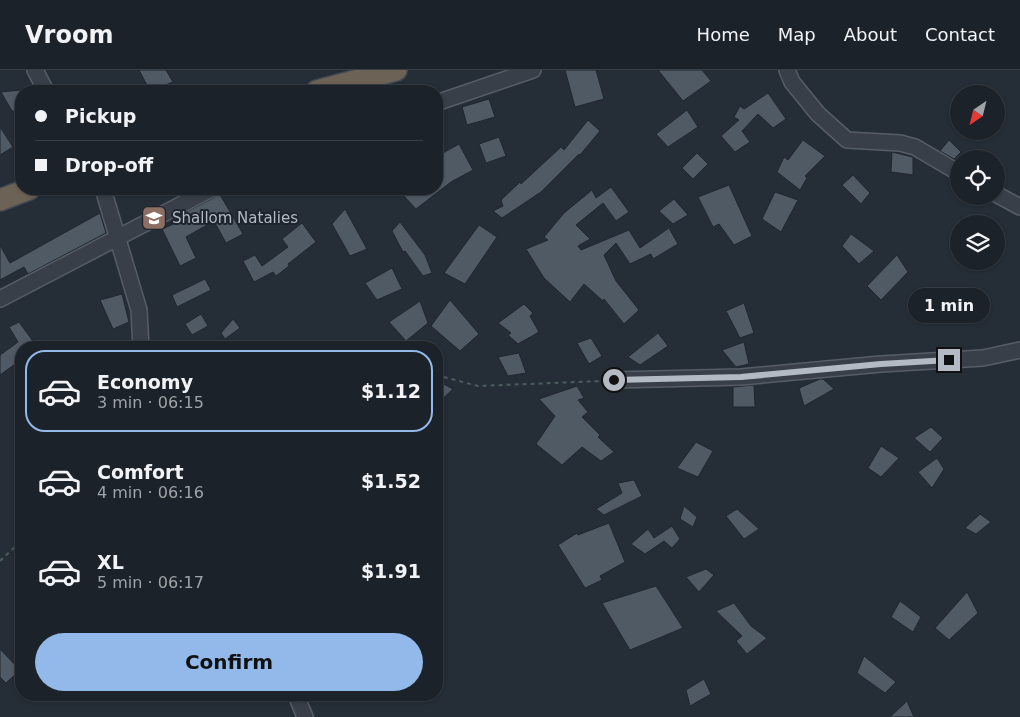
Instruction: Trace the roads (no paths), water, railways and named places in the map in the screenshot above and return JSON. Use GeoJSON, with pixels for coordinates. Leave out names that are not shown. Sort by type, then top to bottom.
{"type":"FeatureCollection","features":[{"type":"Feature","properties":{"kind":"highway"},"geometry":{"type":"LineString","coordinates":[[332,85],[358,75],[396,70]]}},
{"type":"Feature","properties":{"kind":"highway"},"geometry":{"type":"LineString","coordinates":[[0,200],[15,194]]}},
{"type":"Feature","properties":{"kind":"street"},"geometry":{"type":"LineString","coordinates":[[35,70],[43,85]]}},
{"type":"Feature","properties":{"kind":"street"},"geometry":{"type":"LineString","coordinates":[[443,101],[533,70]]}},
{"type":"Feature","properties":{"kind":"street"},"geometry":{"type":"LineString","coordinates":[[787,70],[792,82],[818,114],[847,140],[900,143],[915,147],[950,168]]}},
{"type":"Feature","properties":{"kind":"street"},"geometry":{"type":"LineString","coordinates":[[105,195],[139,310],[141,341]]}},
{"type":"Feature","properties":{"kind":"street"},"geometry":{"type":"LineString","coordinates":[[0,299],[199,195]]}},
{"type":"Feature","properties":{"kind":"street"},"geometry":{"type":"LineString","coordinates":[[1005,198],[1020,206]]}},
{"type":"Feature","properties":{"kind":"street"},"geometry":{"type":"LineString","coordinates":[[614,380],[741,377],[881,364],[983,358],[1020,350]]}},
{"type":"Feature","properties":{"kind":"street"},"geometry":{"type":"LineString","coordinates":[[298,701],[305,717]]}},
{"type":"Feature","properties":{"kind":"place","name":"Shallom Natalies"},"geometry":{"type":"Point","coordinates":[154,218]}}]}
